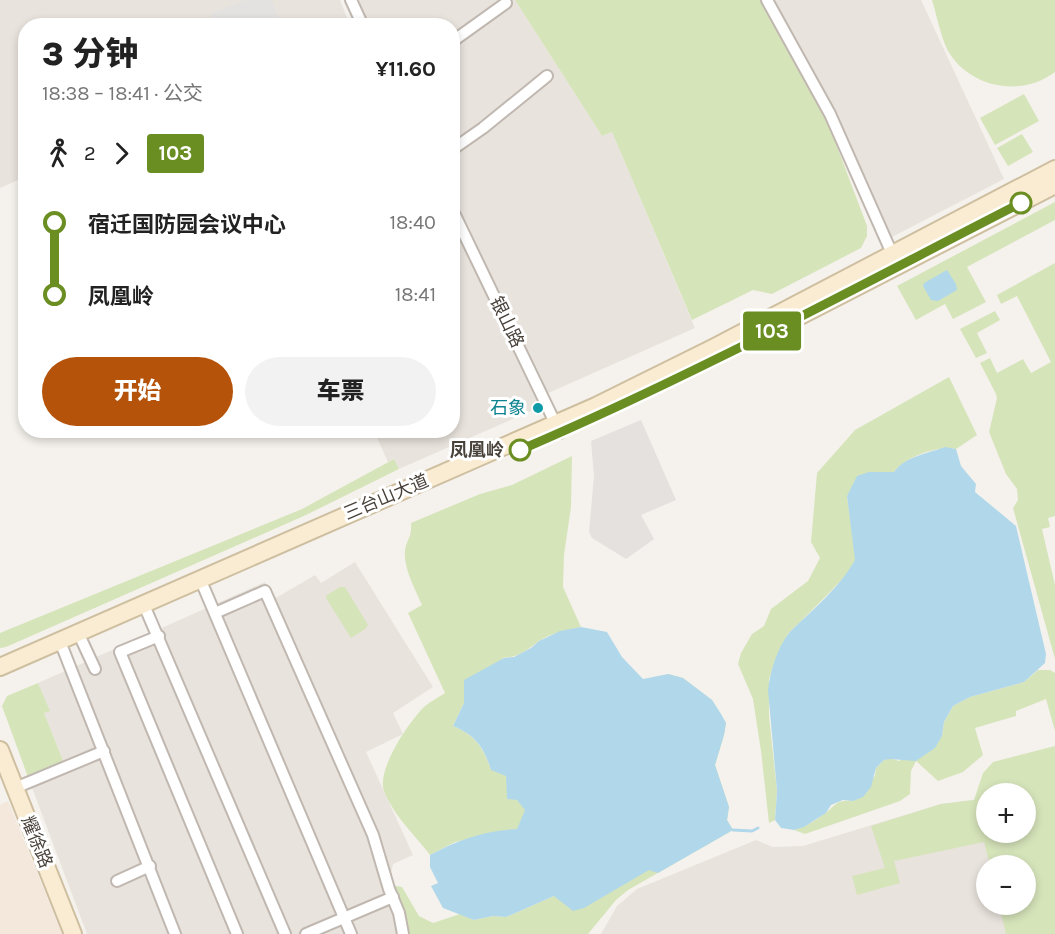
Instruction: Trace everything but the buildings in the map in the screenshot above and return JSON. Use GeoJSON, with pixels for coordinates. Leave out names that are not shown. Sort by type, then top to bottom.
{"type":"FeatureCollection","features":[{"type":"Feature","properties":{"kind":"main road","name":"三台山大道"},"geometry":{"type":"LineString","coordinates":[[895,261],[1055,169]]}},
{"type":"Feature","properties":{"kind":"main road","name":"三台山大道"},"geometry":{"type":"LineString","coordinates":[[0,678],[558,428],[596,406],[713,348],[1055,185]]}},
{"type":"Feature","properties":{"kind":"main road","name":"三台山大道"},"geometry":{"type":"LineString","coordinates":[[0,667],[558,428]]}},
{"type":"Feature","properties":{"kind":"main road","name":"耀徐路"},"geometry":{"type":"LineString","coordinates":[[0,750],[73,934]]}},
{"type":"Feature","properties":{"kind":"street"},"geometry":{"type":"LineString","coordinates":[[351,0],[359,18]]}},
{"type":"Feature","properties":{"kind":"street"},"geometry":{"type":"LineString","coordinates":[[767,0],[830,114],[895,261]]}},
{"type":"Feature","properties":{"kind":"street"},"geometry":{"type":"LineString","coordinates":[[460,36],[506,3]]}},
{"type":"Feature","properties":{"kind":"street"},"geometry":{"type":"LineString","coordinates":[[460,144],[547,75]]}},
{"type":"Feature","properties":{"kind":"street","name":"银山路"},"geometry":{"type":"LineString","coordinates":[[460,225],[558,428]]}},
{"type":"Feature","properties":{"kind":"street"},"geometry":{"type":"LineString","coordinates":[[204,588],[351,934]]}},
{"type":"Feature","properties":{"kind":"street"},"geometry":{"type":"LineString","coordinates":[[215,613],[265,591],[373,835],[399,913],[403,934]]}},
{"type":"Feature","properties":{"kind":"street"},"geometry":{"type":"LineString","coordinates":[[147,612],[285,934]]}},
{"type":"Feature","properties":{"kind":"street"},"geometry":{"type":"LineString","coordinates":[[159,636],[120,652],[237,934]]}},
{"type":"Feature","properties":{"kind":"street"},"geometry":{"type":"LineString","coordinates":[[82,641],[95,669]]}},
{"type":"Feature","properties":{"kind":"street"},"geometry":{"type":"LineString","coordinates":[[63,649],[175,934]]}},
{"type":"Feature","properties":{"kind":"street"},"geometry":{"type":"LineString","coordinates":[[15,788],[104,751]]}},
{"type":"Feature","properties":{"kind":"street"},"geometry":{"type":"LineString","coordinates":[[117,881],[150,866]]}},
{"type":"Feature","properties":{"kind":"street"},"geometry":{"type":"LineString","coordinates":[[306,934],[393,897]]}},
{"type":"Feature","properties":{"kind":"shaded area"},"geometry":{"type":"Polygon","coordinates":[[[0,0],[340,0],[347,18],[18,18],[18,180],[0,188],[0,0]]]}},
{"type":"Feature","properties":{"kind":"shaded area"},"geometry":{"type":"Polygon","coordinates":[[[246,0],[272,0],[278,18],[212,18],[210,13],[246,0]]]}},
{"type":"Feature","properties":{"kind":"shaded area"},"geometry":{"type":"Polygon","coordinates":[[[355,0],[515,0],[602,136],[612,132],[695,328],[546,394],[460,216],[460,18],[364,18],[355,0]]]}},
{"type":"Feature","properties":{"kind":"shaded area"},"geometry":{"type":"Polygon","coordinates":[[[772,0],[921,0],[1004,179],[890,238],[772,0]]]}},
{"type":"Feature","properties":{"kind":"shaded area"},"geometry":{"type":"Polygon","coordinates":[[[460,241],[540,407],[399,469],[394,459],[388,462],[377,438],[460,438],[460,241]]]}},
{"type":"Feature","properties":{"kind":"shaded area"},"geometry":{"type":"Polygon","coordinates":[[[641,420],[676,500],[641,515],[654,539],[626,559],[592,538],[589,532],[594,476],[591,441],[641,420]]]}},
{"type":"Feature","properties":{"kind":"shaded area"},"geometry":{"type":"Polygon","coordinates":[[[355,562],[433,687],[393,713],[403,734],[366,752],[413,855],[393,864],[391,873],[391,885],[407,934],[87,934],[28,777],[64,763],[44,713],[49,710],[38,683],[265,582],[276,598],[315,575],[321,583],[355,562]]]}},
{"type":"Feature","properties":{"kind":"shaded area"},"geometry":{"type":"Polygon","coordinates":[[[1055,791],[1055,934],[601,934],[617,906],[637,889],[756,840],[773,847],[803,846],[941,804],[976,799],[976,843],[1036,843],[1036,793],[1055,791]]]}},
{"type":"Feature","properties":{"kind":"shaded area"},"geometry":{"type":"Polygon","coordinates":[[[8,801],[62,934],[0,934],[0,805],[8,801]]]}},
{"type":"Feature","properties":{"kind":"green space"},"geometry":{"type":"Polygon","coordinates":[[[515,0],[762,0],[827,120],[867,226],[867,236],[861,248],[772,294],[753,290],[692,320],[612,132],[602,136],[515,0]]]}},
{"type":"Feature","properties":{"kind":"green space"},"geometry":{"type":"Polygon","coordinates":[[[932,0],[1055,0],[1055,72],[1027,85],[1011,86],[996,85],[968,73],[947,49],[932,0]]]}},
{"type":"Feature","properties":{"kind":"green space"},"geometry":{"type":"Polygon","coordinates":[[[1024,94],[1039,121],[995,145],[980,118],[1024,94]]]}},
{"type":"Feature","properties":{"kind":"green space"},"geometry":{"type":"Polygon","coordinates":[[[1022,134],[1033,152],[1008,166],[997,148],[1022,134]]]}},
{"type":"Feature","properties":{"kind":"green space"},"geometry":{"type":"Polygon","coordinates":[[[1055,202],[1055,220],[967,267],[986,302],[953,319],[945,304],[916,320],[897,286],[1055,202]]]}},
{"type":"Feature","properties":{"kind":"green space"},"geometry":{"type":"Polygon","coordinates":[[[1055,263],[1055,516],[1048,518],[1050,527],[1042,529],[1055,585],[1055,659],[1013,508],[1018,500],[1017,489],[1006,474],[989,432],[997,398],[980,363],[990,358],[997,373],[1023,359],[1031,373],[1051,362],[1017,296],[1001,304],[997,295],[1055,263]]]}},
{"type":"Feature","properties":{"kind":"green space"},"geometry":{"type":"Polygon","coordinates":[[[995,311],[1000,320],[977,333],[987,353],[976,358],[960,329],[995,311]]]}},
{"type":"Feature","properties":{"kind":"green space"},"geometry":{"type":"Polygon","coordinates":[[[949,377],[977,435],[956,449],[940,449],[922,453],[894,472],[869,472],[847,496],[856,560],[847,574],[788,634],[776,659],[769,679],[769,716],[777,791],[775,820],[769,823],[753,699],[738,664],[741,653],[752,634],[764,626],[771,609],[808,581],[820,558],[811,542],[817,473],[855,430],[949,377]]]}},
{"type":"Feature","properties":{"kind":"green space"},"geometry":{"type":"Polygon","coordinates":[[[572,456],[571,507],[564,555],[563,587],[581,627],[559,632],[514,656],[503,658],[464,703],[453,726],[478,743],[491,770],[668,674],[683,678],[712,700],[726,723],[715,765],[729,807],[727,820],[733,830],[628,890],[616,900],[588,934],[407,934],[391,885],[402,887],[419,916],[433,923],[460,914],[474,920],[493,916],[506,917],[554,896],[517,829],[455,842],[430,855],[399,817],[384,791],[385,771],[403,734],[425,706],[445,693],[408,613],[422,605],[410,578],[405,557],[411,523],[480,494],[512,485],[572,456]]]}},
{"type":"Feature","properties":{"kind":"green space"},"geometry":{"type":"Polygon","coordinates":[[[394,459],[399,469],[306,515],[0,648],[0,633],[302,509],[394,459]]]}},
{"type":"Feature","properties":{"kind":"green space"},"geometry":{"type":"Polygon","coordinates":[[[340,587],[345,587],[368,625],[351,638],[326,598],[340,587]]]}},
{"type":"Feature","properties":{"kind":"green space"},"geometry":{"type":"Polygon","coordinates":[[[1038,670],[1050,670],[1055,673],[1055,731],[1046,699],[1016,711],[1016,716],[975,728],[983,755],[963,772],[938,781],[916,761],[911,771],[910,794],[900,801],[805,834],[794,830],[813,821],[839,802],[853,801],[875,776],[876,768],[884,760],[890,758],[899,761],[942,736],[944,722],[953,706],[970,697],[1024,682],[1038,670]]]}},
{"type":"Feature","properties":{"kind":"green space"},"geometry":{"type":"Polygon","coordinates":[[[38,683],[50,711],[44,713],[64,763],[28,777],[2,706],[7,696],[38,683]]]}},
{"type":"Feature","properties":{"kind":"green space"},"geometry":{"type":"Polygon","coordinates":[[[1055,746],[1055,934],[1006,934],[1001,915],[1036,915],[1036,855],[987,855],[984,843],[1036,843],[1036,783],[980,783],[983,773],[993,762],[1055,746]]]}},
{"type":"Feature","properties":{"kind":"green space"},"geometry":{"type":"Polygon","coordinates":[[[976,794],[976,843],[979,843],[894,861],[900,883],[857,895],[852,876],[885,868],[871,826],[941,804],[974,800],[976,794]]]}},
{"type":"Feature","properties":{"kind":"water"},"geometry":{"type":"Polygon","coordinates":[[[947,270],[957,290],[938,301],[931,300],[923,286],[924,283],[947,270]]]}},
{"type":"Feature","properties":{"kind":"water"},"geometry":{"type":"Polygon","coordinates":[[[945,447],[956,449],[961,466],[976,484],[975,492],[1016,526],[1046,654],[1045,663],[1024,682],[970,697],[953,706],[944,722],[942,736],[935,748],[916,761],[884,760],[876,768],[871,787],[863,797],[853,801],[843,800],[831,805],[826,813],[804,827],[794,830],[781,828],[775,820],[777,791],[768,690],[772,668],[778,653],[789,633],[830,593],[855,560],[847,496],[857,476],[869,472],[894,472],[910,459],[945,447]]]}},
{"type":"Feature","properties":{"kind":"water"},"geometry":{"type":"Polygon","coordinates":[[[581,627],[607,632],[622,657],[643,679],[668,674],[683,678],[712,700],[726,723],[715,765],[729,807],[727,820],[733,830],[658,873],[649,870],[584,908],[573,911],[554,896],[506,917],[493,916],[474,920],[443,908],[431,886],[438,883],[430,867],[430,855],[472,837],[494,831],[517,829],[525,810],[517,800],[507,799],[506,776],[491,770],[478,743],[467,733],[453,726],[464,703],[464,680],[504,658],[514,657],[560,631],[581,627]]]}},
{"type":"Feature","properties":{"kind":"waterway"},"geometry":{"type":"LineString","coordinates":[[733,830],[752,831],[758,828]]}},
{"type":"Feature","properties":{"kind":"bus line","name":"103"},"geometry":{"type":"LineString","coordinates":[[520,450],[601,415],[707,363],[1021,203]]}},
{"type":"Feature","properties":{"kind":"place","name":"石象"},"geometry":{"type":"Point","coordinates":[538,408]}},
{"type":"Feature","properties":{"kind":"place","name":"凤凰岭"},"geometry":{"type":"Point","coordinates":[520,450]}}]}
